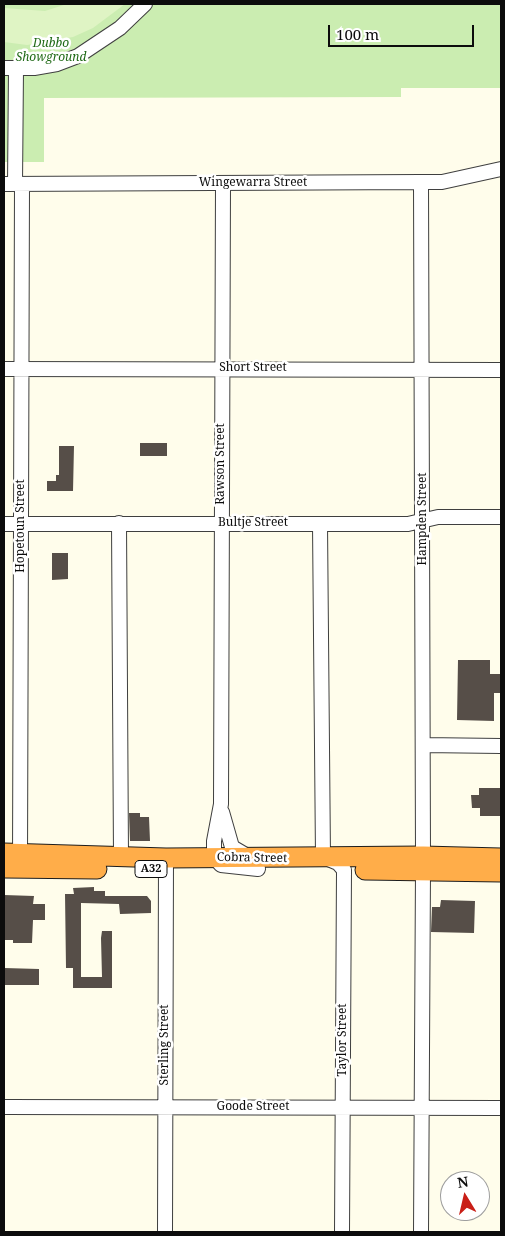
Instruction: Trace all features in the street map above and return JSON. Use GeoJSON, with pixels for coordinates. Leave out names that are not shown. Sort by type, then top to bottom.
{"type":"FeatureCollection","features":[{"type":"Feature","properties":{"kind":"highway","name":"Cobra Street"},"geometry":{"type":"LineString","coordinates":[[12,861],[121,857],[166,864],[214,857],[255,864],[324,858],[423,863],[497,864]]}},
{"type":"Feature","properties":{"kind":"highway","name":"Cobra Street"},"geometry":{"type":"LineString","coordinates":[[12,861],[255,864],[344,870],[402,870],[423,863]]}},
{"type":"Feature","properties":{"kind":"street"},"geometry":{"type":"LineString","coordinates":[[10,68],[57,64],[78,56],[120,28],[144,4]]}},
{"type":"Feature","properties":{"kind":"street","name":"Hopetoun Street"},"geometry":{"type":"LineString","coordinates":[[10,68],[21,369],[20,524],[12,861]]}},
{"type":"Feature","properties":{"kind":"street","name":"Wingewarra Street"},"geometry":{"type":"LineString","coordinates":[[14,184],[442,182],[501,169]]}},
{"type":"Feature","properties":{"kind":"street","name":"Hampden Street"},"geometry":{"type":"LineString","coordinates":[[421,182],[422,1232]]}},
{"type":"Feature","properties":{"kind":"street","name":"Rawson Street"},"geometry":{"type":"LineString","coordinates":[[214,857],[214,841],[221,804],[222,183]]}},
{"type":"Feature","properties":{"kind":"street","name":"Short Street"},"geometry":{"type":"LineString","coordinates":[[4,369],[501,370]]}},
{"type":"Feature","properties":{"kind":"street","name":"Bultje Street"},"geometry":{"type":"LineString","coordinates":[[4,524],[408,524],[438,517],[501,517]]}},
{"type":"Feature","properties":{"kind":"street"},"geometry":{"type":"LineString","coordinates":[[119,523],[121,857]]}},
{"type":"Feature","properties":{"kind":"street"},"geometry":{"type":"LineString","coordinates":[[320,524],[324,858],[338,862],[344,870]]}},
{"type":"Feature","properties":{"kind":"street"},"geometry":{"type":"LineString","coordinates":[[423,745],[501,746]]}},
{"type":"Feature","properties":{"kind":"street","name":"Rawson Street"},"geometry":{"type":"LineString","coordinates":[[221,804],[232,846],[255,864]]}},
{"type":"Feature","properties":{"kind":"street","name":"Sterling Street"},"geometry":{"type":"LineString","coordinates":[[165,1232],[166,864]]}},
{"type":"Feature","properties":{"kind":"street","name":"Taylor Street"},"geometry":{"type":"LineString","coordinates":[[342,1232],[344,870]]}},
{"type":"Feature","properties":{"kind":"street","name":"Goode Street"},"geometry":{"type":"LineString","coordinates":[[4,1107],[501,1108]]}},
{"type":"Feature","properties":{"kind":"green space","name":"Dubbo Showground"},"geometry":{"type":"Polygon","coordinates":[[[4,4],[501,4],[501,88],[401,88],[401,97],[44,98],[44,162],[4,162],[4,4]]]}},
{"type":"Feature","properties":{"kind":"green space"},"geometry":{"type":"Polygon","coordinates":[[[67,4],[125,4],[93,28],[73,37],[27,45],[4,42],[4,8],[45,11],[67,4]]]}},
{"type":"Feature","properties":{"kind":"building"},"geometry":{"type":"Polygon","coordinates":[[[140,443],[167,443],[167,456],[140,456],[140,443]]]}},
{"type":"Feature","properties":{"kind":"building"},"geometry":{"type":"Polygon","coordinates":[[[59,446],[74,446],[73,491],[47,491],[47,481],[56,481],[56,475],[59,475],[59,446]]]}},
{"type":"Feature","properties":{"kind":"building"},"geometry":{"type":"Polygon","coordinates":[[[52,553],[68,553],[68,579],[52,580],[52,553]]]}},
{"type":"Feature","properties":{"kind":"building"},"geometry":{"type":"Polygon","coordinates":[[[458,660],[490,660],[490,674],[501,674],[501,693],[494,693],[494,721],[457,720],[458,660]]]}},
{"type":"Feature","properties":{"kind":"building"},"geometry":{"type":"Polygon","coordinates":[[[479,788],[501,788],[501,816],[480,816],[480,808],[472,808],[471,795],[479,795],[479,788]]]}},
{"type":"Feature","properties":{"kind":"building"},"geometry":{"type":"Polygon","coordinates":[[[129,813],[140,813],[140,817],[149,817],[150,841],[130,841],[129,813]]]}},
{"type":"Feature","properties":{"kind":"building"},"geometry":{"type":"Polygon","coordinates":[[[94,887],[94,891],[105,891],[105,896],[147,896],[151,901],[151,913],[120,914],[119,904],[81,903],[81,977],[102,977],[102,931],[112,931],[112,988],[73,988],[73,968],[66,968],[65,894],[74,894],[73,888],[94,887]]]}},
{"type":"Feature","properties":{"kind":"building"},"geometry":{"type":"Polygon","coordinates":[[[4,895],[34,896],[33,904],[45,904],[45,920],[33,920],[32,943],[13,943],[13,940],[4,940],[4,895]]]}},
{"type":"Feature","properties":{"kind":"building"},"geometry":{"type":"Polygon","coordinates":[[[441,900],[475,901],[474,933],[431,932],[432,907],[440,907],[441,900]]]}},
{"type":"Feature","properties":{"kind":"building"},"geometry":{"type":"Polygon","coordinates":[[[4,968],[39,969],[39,985],[4,985],[4,968]]]}}]}
